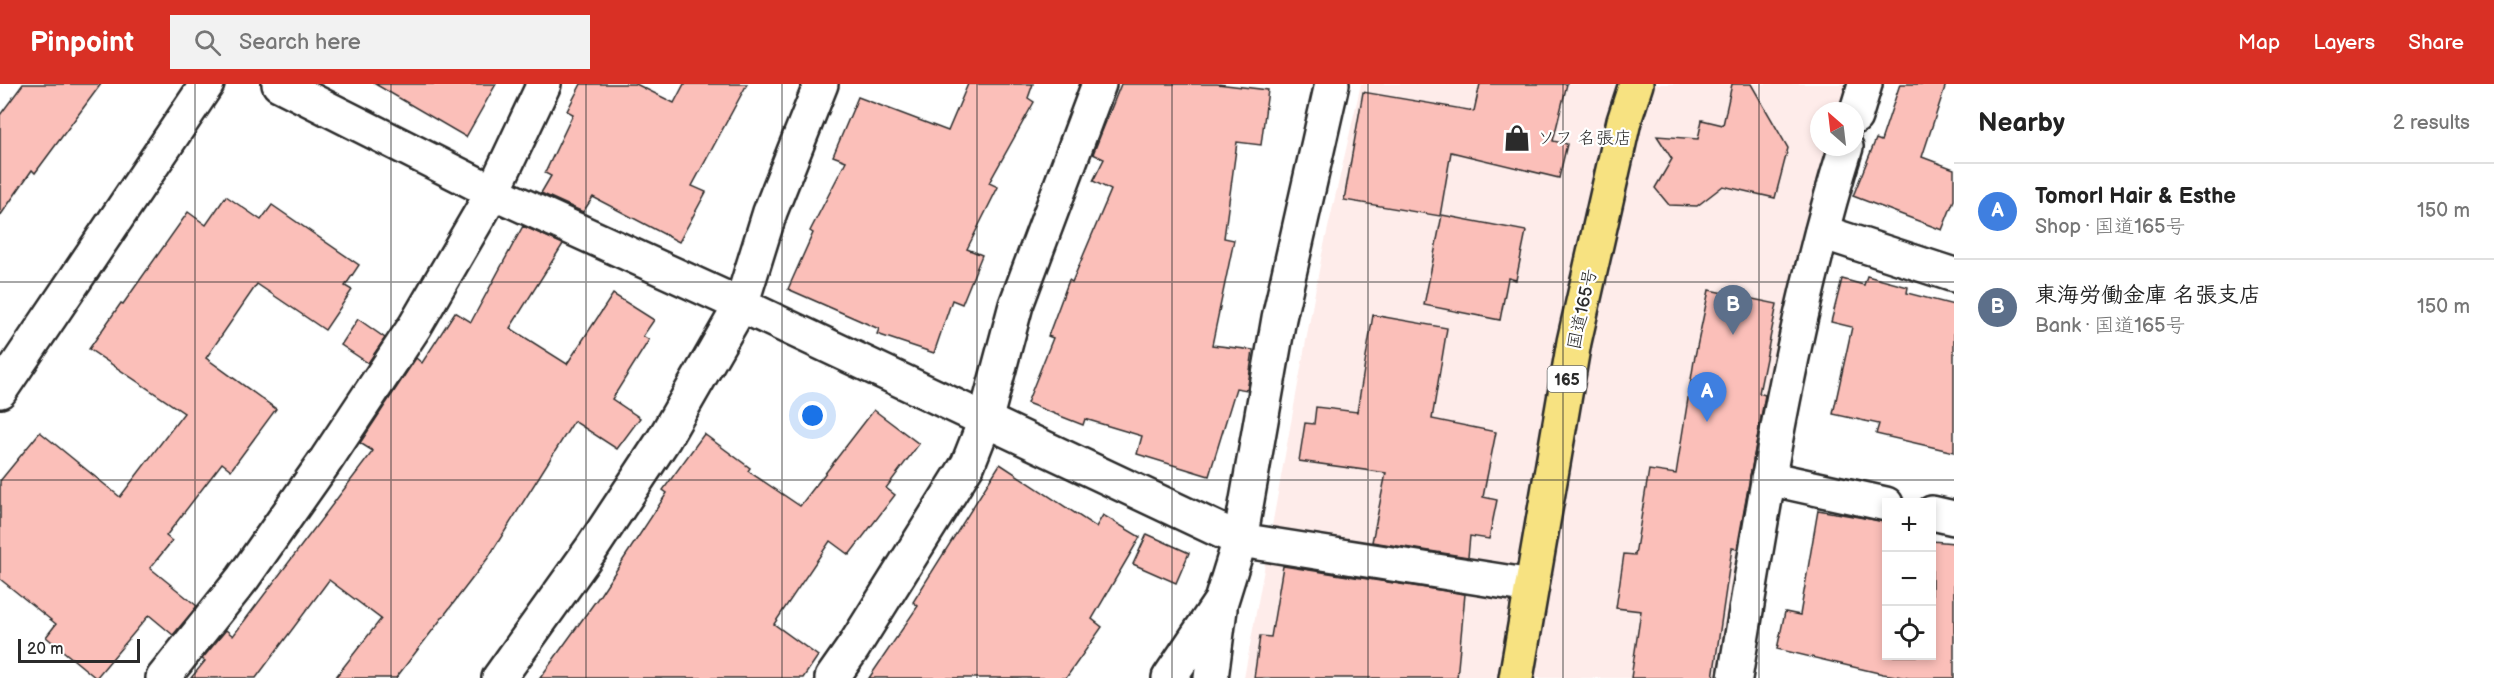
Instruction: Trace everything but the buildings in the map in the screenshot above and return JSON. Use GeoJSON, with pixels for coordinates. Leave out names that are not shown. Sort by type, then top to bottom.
{"type":"FeatureCollection","features":[{"type":"Feature","properties":{"kind":"highway","name":"国道165号"},"geometry":{"type":"LineString","coordinates":[[1516,678],[1574,342],[1624,121],[1636,84]]}},
{"type":"Feature","properties":{"kind":"street"},"geometry":{"type":"LineString","coordinates":[[0,391],[207,84]]}},
{"type":"Feature","properties":{"kind":"street"},"geometry":{"type":"LineString","coordinates":[[279,84],[493,192],[741,305],[1240,540],[1531,586]]}},
{"type":"Feature","properties":{"kind":"street"},"geometry":{"type":"LineString","coordinates":[[163,678],[243,578],[326,460],[415,326],[493,192],[544,84]]}},
{"type":"Feature","properties":{"kind":"street"},"geometry":{"type":"LineString","coordinates":[[499,678],[592,548],[664,439],[741,305],[770,212],[821,84]]}},
{"type":"Feature","properties":{"kind":"street"},"geometry":{"type":"LineString","coordinates":[[832,678],[854,648],[968,464],[986,421],[1016,305],[1099,84]]}},
{"type":"Feature","properties":{"kind":"street"},"geometry":{"type":"LineString","coordinates":[[1210,678],[1221,601],[1240,540],[1279,318],[1332,84]]}},
{"type":"Feature","properties":{"kind":"street"},"geometry":{"type":"LineString","coordinates":[[1860,102],[1865,84]]}},
{"type":"Feature","properties":{"kind":"street"},"geometry":{"type":"LineString","coordinates":[[1735,678],[1784,394],[1822,232],[1843,156]]}},
{"type":"Feature","properties":{"kind":"street"},"geometry":{"type":"LineString","coordinates":[[1822,232],[1954,275]]}},
{"type":"Feature","properties":{"kind":"street"},"geometry":{"type":"LineString","coordinates":[[1768,478],[1882,503]]}},
{"type":"Feature","properties":{"kind":"street"},"geometry":{"type":"LineString","coordinates":[[1936,514],[1954,518]]}},
{"type":"Feature","properties":{"kind":"street"},"geometry":{"type":"LineString","coordinates":[[1169,678],[1221,601]]}},
{"type":"Feature","properties":{"kind":"shaded area"},"geometry":{"type":"Polygon","coordinates":[[[1361,84],[1854,84],[1849,102],[1810,102],[1810,156],[1835,156],[1725,678],[1244,678],[1322,254],[1361,84]]]}},
{"type":"Feature","properties":{"kind":"place","name":"ソフ 名張店"},"geometry":{"type":"Point","coordinates":[1517,138]}},
{"type":"Feature","properties":{"kind":"place","name":"東海労働金庫 名張支店"},"geometry":{"type":"Point","coordinates":[1733,335]}},
{"type":"Feature","properties":{"kind":"place","name":"Tomorl Hair & Esthe"},"geometry":{"type":"Point","coordinates":[1707,422]}}]}
